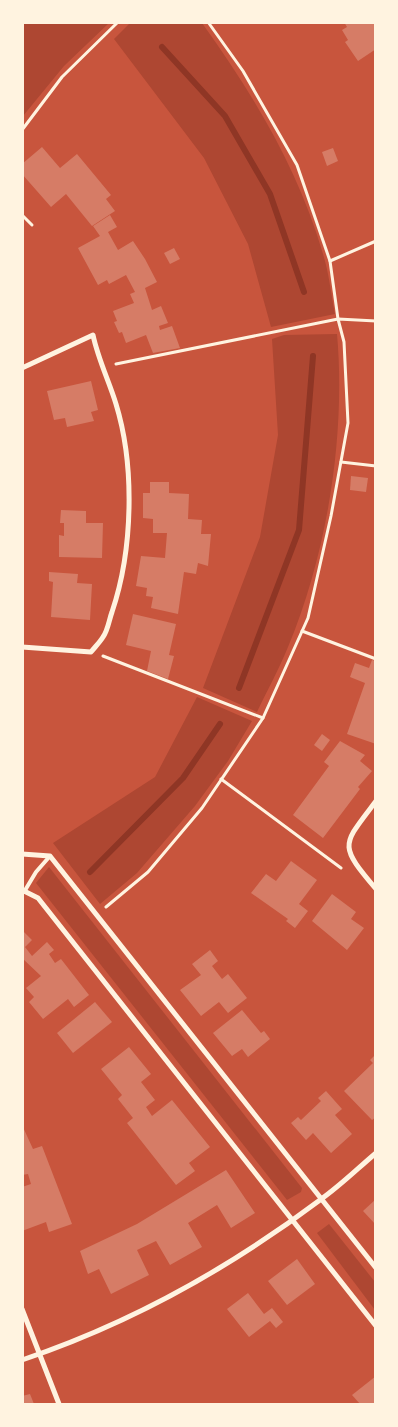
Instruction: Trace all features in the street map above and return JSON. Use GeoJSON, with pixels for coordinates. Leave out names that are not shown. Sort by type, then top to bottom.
{"type":"FeatureCollection","features":[{"type":"Feature","properties":{"kind":"street"},"geometry":{"type":"LineString","coordinates":[[22,368],[92,336],[101,367],[116,405],[125,451],[128,508],[126,556],[117,597],[104,636],[91,652],[22,647]]}},
{"type":"Feature","properties":{"kind":"street"},"geometry":{"type":"LineString","coordinates":[[376,801],[350,835],[348,848],[357,866],[376,888]]}},
{"type":"Feature","properties":{"kind":"street"},"geometry":{"type":"LineString","coordinates":[[22,854],[50,856],[98,914],[376,1268]]}},
{"type":"Feature","properties":{"kind":"street"},"geometry":{"type":"LineString","coordinates":[[23,891],[38,898],[290,1221],[376,1326]]}},
{"type":"Feature","properties":{"kind":"street"},"geometry":{"type":"LineString","coordinates":[[22,1360],[143,1310],[241,1255],[322,1199],[376,1153]]}},
{"type":"Feature","properties":{"kind":"street"},"geometry":{"type":"LineString","coordinates":[[22,1309],[59,1404]]}},
{"type":"Feature","properties":{"kind":"lane"},"geometry":{"type":"LineString","coordinates":[[23,891],[50,856]]}},
{"type":"Feature","properties":{"kind":"path"},"geometry":{"type":"LineString","coordinates":[[22,130],[62,77],[118,22]]}},
{"type":"Feature","properties":{"kind":"path"},"geometry":{"type":"LineString","coordinates":[[98,914],[148,872],[202,808],[263,718],[302,631],[310,608],[348,423],[344,342],[338,319],[330,261],[297,165],[243,71],[208,22]]}},
{"type":"Feature","properties":{"kind":"path"},"geometry":{"type":"LineString","coordinates":[[22,215],[32,225]]}},
{"type":"Feature","properties":{"kind":"path"},"geometry":{"type":"LineString","coordinates":[[330,261],[376,241]]}},
{"type":"Feature","properties":{"kind":"path"},"geometry":{"type":"LineString","coordinates":[[101,367],[338,319],[376,321]]}},
{"type":"Feature","properties":{"kind":"path"},"geometry":{"type":"LineString","coordinates":[[341,462],[376,466]]}},
{"type":"Feature","properties":{"kind":"path"},"geometry":{"type":"LineString","coordinates":[[302,631],[376,659]]}},
{"type":"Feature","properties":{"kind":"path"},"geometry":{"type":"LineString","coordinates":[[91,652],[263,718]]}},
{"type":"Feature","properties":{"kind":"path"},"geometry":{"type":"LineString","coordinates":[[221,779],[343,869],[357,866]]}},
{"type":"Feature","properties":{"kind":"shaded area"},"geometry":{"type":"Polygon","coordinates":[[[23,22],[109,23],[64,66],[23,116],[23,22]]]}},
{"type":"Feature","properties":{"kind":"shaded area"},"geometry":{"type":"Polygon","coordinates":[[[130,23],[202,23],[239,77],[288,163],[313,223],[323,254],[335,314],[271,327],[248,244],[204,158],[114,39],[130,23]]]}},
{"type":"Feature","properties":{"kind":"shaded area"},"geometry":{"type":"Polygon","coordinates":[[[337,334],[339,412],[331,494],[323,534],[302,611],[257,712],[203,688],[260,537],[278,435],[272,339],[284,335],[337,334]]]}},
{"type":"Feature","properties":{"kind":"shaded area"},"geometry":{"type":"Polygon","coordinates":[[[197,697],[252,721],[228,761],[195,806],[137,873],[100,904],[53,843],[155,777],[197,697]]]}},
{"type":"Feature","properties":{"kind":"shaded area"},"geometry":{"type":"Polygon","coordinates":[[[49,867],[302,1188],[301,1192],[287,1200],[36,883],[49,867]]]}},
{"type":"Feature","properties":{"kind":"shaded area"},"geometry":{"type":"Polygon","coordinates":[[[329,1224],[375,1282],[375,1310],[317,1233],[329,1224]]]}},
{"type":"Feature","properties":{"kind":"building"},"geometry":{"type":"Polygon","coordinates":[[[344,22],[376,22],[376,49],[358,61],[345,42],[348,40],[342,30],[347,27],[344,22]]]}},
{"type":"Feature","properties":{"kind":"building"},"geometry":{"type":"Polygon","coordinates":[[[42,147],[60,168],[77,154],[111,195],[106,199],[115,211],[92,226],[66,194],[51,207],[22,174],[22,164],[42,147]]]}},
{"type":"Feature","properties":{"kind":"building"},"geometry":{"type":"Polygon","coordinates":[[[333,148],[338,161],[327,166],[322,152],[333,148]]]}},
{"type":"Feature","properties":{"kind":"building"},"geometry":{"type":"Polygon","coordinates":[[[110,215],[117,227],[108,232],[118,250],[133,241],[145,259],[157,282],[145,288],[152,310],[161,306],[168,323],[159,326],[160,330],[172,326],[180,348],[153,353],[146,335],[126,343],[122,332],[119,333],[114,322],[117,321],[113,311],[134,303],[130,294],[135,292],[126,275],[109,284],[107,280],[98,285],[78,248],[100,236],[93,226],[110,215]]]}},
{"type":"Feature","properties":{"kind":"building"},"geometry":{"type":"Polygon","coordinates":[[[174,248],[180,259],[170,264],[164,253],[174,248]]]}},
{"type":"Feature","properties":{"kind":"building"},"geometry":{"type":"Polygon","coordinates":[[[91,381],[98,410],[91,412],[94,421],[67,427],[65,418],[54,420],[47,391],[91,381]]]}},
{"type":"Feature","properties":{"kind":"building"},"geometry":{"type":"Polygon","coordinates":[[[351,476],[368,478],[366,492],[350,490],[351,476]]]}},
{"type":"Feature","properties":{"kind":"building"},"geometry":{"type":"Polygon","coordinates":[[[150,482],[169,482],[169,493],[189,494],[188,519],[202,520],[201,534],[211,534],[208,566],[198,563],[196,574],[184,572],[178,614],[151,608],[153,597],[146,596],[147,588],[136,586],[141,556],[165,558],[167,533],[153,533],[153,519],[143,518],[143,493],[150,493],[150,482]]]}},
{"type":"Feature","properties":{"kind":"building"},"geometry":{"type":"Polygon","coordinates":[[[61,510],[86,511],[86,523],[103,523],[102,558],[59,557],[59,535],[64,536],[64,523],[60,523],[61,510]]]}},
{"type":"Feature","properties":{"kind":"building"},"geometry":{"type":"Polygon","coordinates":[[[49,572],[78,574],[77,583],[92,584],[90,620],[51,617],[53,582],[49,581],[49,572]]]}},
{"type":"Feature","properties":{"kind":"building"},"geometry":{"type":"Polygon","coordinates":[[[133,614],[176,624],[169,655],[174,656],[168,679],[147,671],[151,651],[126,645],[133,614]]]}},
{"type":"Feature","properties":{"kind":"building"},"geometry":{"type":"Polygon","coordinates":[[[372,660],[376,661],[376,744],[347,734],[365,683],[350,677],[355,663],[369,668],[372,660]]]}},
{"type":"Feature","properties":{"kind":"building"},"geometry":{"type":"Polygon","coordinates":[[[322,734],[330,740],[322,751],[314,745],[322,734]]]}},
{"type":"Feature","properties":{"kind":"building"},"geometry":{"type":"Polygon","coordinates":[[[340,741],[365,755],[360,761],[372,771],[358,787],[360,789],[323,838],[293,815],[329,766],[324,762],[340,741]]]}},
{"type":"Feature","properties":{"kind":"building"},"geometry":{"type":"Polygon","coordinates":[[[291,861],[317,880],[299,904],[308,911],[295,928],[286,921],[288,919],[251,893],[266,874],[276,881],[291,861]]]}},
{"type":"Feature","properties":{"kind":"building"},"geometry":{"type":"Polygon","coordinates":[[[332,894],[356,912],[351,919],[364,928],[347,950],[312,921],[332,894]]]}},
{"type":"Feature","properties":{"kind":"building"},"geometry":{"type":"Polygon","coordinates":[[[22,930],[32,940],[25,947],[32,956],[47,942],[54,950],[49,954],[55,963],[61,959],[89,995],[74,1007],[68,999],[43,1019],[29,1002],[34,997],[26,988],[41,976],[22,958],[22,930]]]}},
{"type":"Feature","properties":{"kind":"building"},"geometry":{"type":"Polygon","coordinates":[[[210,950],[218,961],[212,966],[222,979],[228,974],[247,998],[228,1013],[219,1002],[201,1016],[180,990],[201,975],[192,964],[210,950]]]}},
{"type":"Feature","properties":{"kind":"building"},"geometry":{"type":"Polygon","coordinates":[[[95,1002],[112,1022],[73,1053],[57,1033],[95,1002]]]}},
{"type":"Feature","properties":{"kind":"building"},"geometry":{"type":"Polygon","coordinates":[[[242,1010],[261,1033],[264,1031],[270,1039],[248,1057],[242,1049],[232,1056],[213,1033],[242,1010]]]}},
{"type":"Feature","properties":{"kind":"building"},"geometry":{"type":"Polygon","coordinates":[[[129,1047],[151,1074],[141,1082],[155,1100],[146,1107],[152,1116],[172,1100],[210,1147],[189,1163],[195,1171],[176,1185],[127,1123],[133,1118],[118,1099],[122,1095],[101,1069],[129,1047]]]}},
{"type":"Feature","properties":{"kind":"building"},"geometry":{"type":"Polygon","coordinates":[[[376,1054],[376,1117],[372,1120],[344,1091],[373,1063],[370,1060],[376,1054]]]}},
{"type":"Feature","properties":{"kind":"building"},"geometry":{"type":"Polygon","coordinates":[[[326,1091],[342,1109],[335,1115],[352,1134],[331,1153],[313,1133],[306,1140],[291,1123],[298,1117],[301,1120],[321,1101],[318,1098],[326,1091]]]}},
{"type":"Feature","properties":{"kind":"building"},"geometry":{"type":"Polygon","coordinates":[[[22,1125],[33,1149],[42,1146],[72,1224],[49,1232],[46,1222],[22,1231],[22,1187],[31,1184],[28,1174],[22,1175],[22,1125]]]}},
{"type":"Feature","properties":{"kind":"building"},"geometry":{"type":"Polygon","coordinates":[[[226,1170],[255,1213],[231,1228],[217,1205],[188,1223],[202,1247],[170,1265],[156,1241],[137,1250],[149,1275],[111,1294],[99,1269],[88,1274],[80,1251],[137,1224],[226,1170]]]}},
{"type":"Feature","properties":{"kind":"building"},"geometry":{"type":"Polygon","coordinates":[[[376,1199],[376,1225],[363,1211],[376,1199]]]}},
{"type":"Feature","properties":{"kind":"building"},"geometry":{"type":"Polygon","coordinates":[[[297,1259],[315,1284],[287,1305],[268,1281],[297,1259]]]}},
{"type":"Feature","properties":{"kind":"building"},"geometry":{"type":"Polygon","coordinates":[[[248,1293],[264,1314],[272,1308],[283,1322],[276,1328],[270,1321],[249,1337],[227,1309],[248,1293]]]}},
{"type":"Feature","properties":{"kind":"building"},"geometry":{"type":"Polygon","coordinates":[[[376,1376],[376,1404],[360,1404],[352,1395],[376,1376]]]}},
{"type":"Feature","properties":{"kind":"building"},"geometry":{"type":"Polygon","coordinates":[[[30,1394],[34,1404],[22,1404],[22,1396],[30,1394]]]}},
{"type":"Feature","properties":{"kind":"waterway"},"geometry":{"type":"LineString","coordinates":[[162,47],[225,116],[270,194],[304,292]]}},
{"type":"Feature","properties":{"kind":"waterway"},"geometry":{"type":"LineString","coordinates":[[239,688],[299,530],[313,356]]}},
{"type":"Feature","properties":{"kind":"waterway"},"geometry":{"type":"LineString","coordinates":[[90,872],[183,778],[220,724]]}}]}
